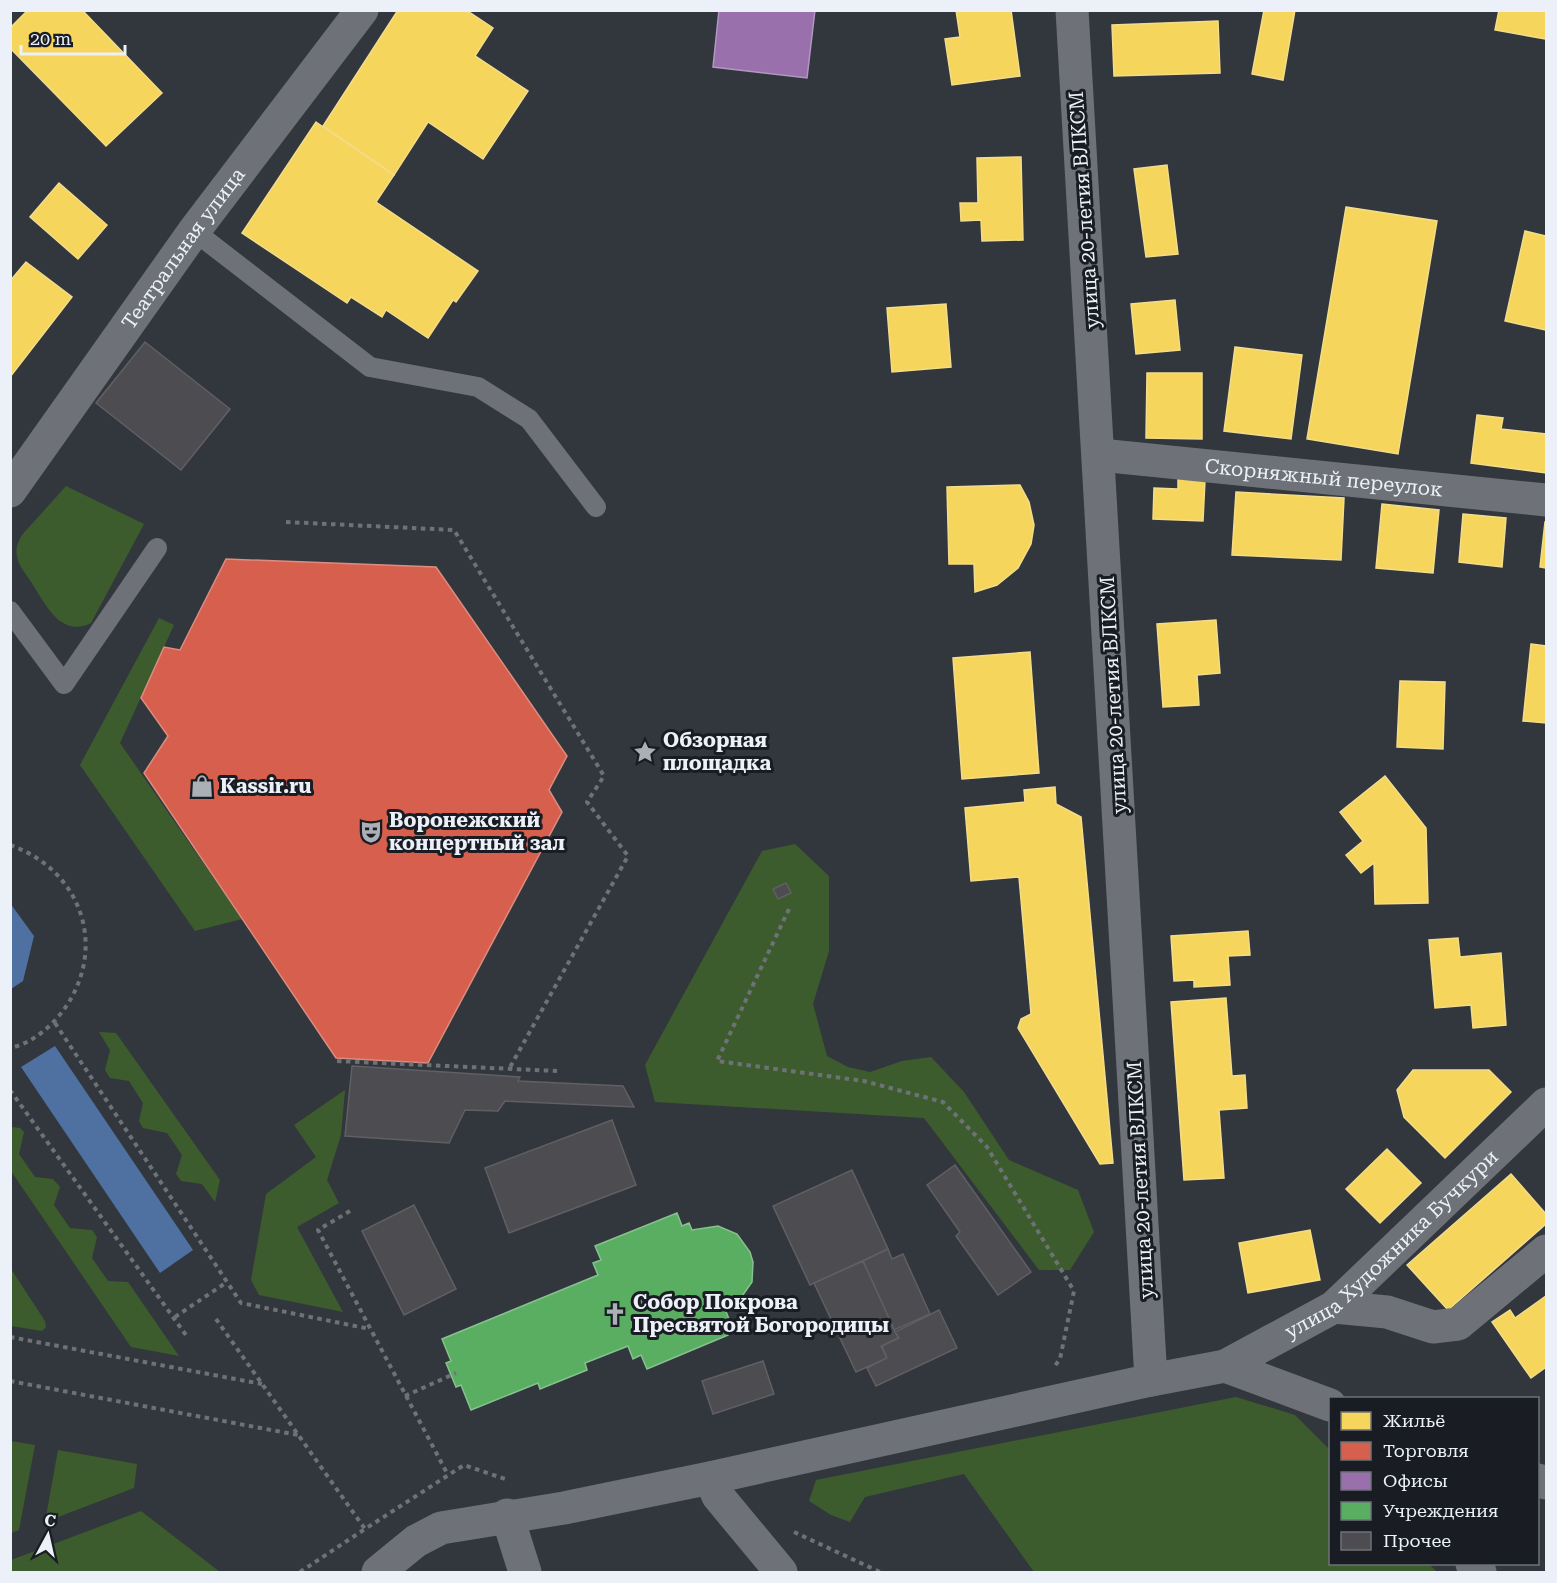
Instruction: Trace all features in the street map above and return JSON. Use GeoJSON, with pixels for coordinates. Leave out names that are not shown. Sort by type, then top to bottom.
{"type":"FeatureCollection","features":[{"type":"Feature","properties":{"kind":"street","name":"Театральная улица"},"geometry":{"type":"LineString","coordinates":[[16,474],[194,231],[362,10]]}},
{"type":"Feature","properties":{"kind":"street","name":"улица 20-летия ВЛКСМ"},"geometry":{"type":"LineString","coordinates":[[1072,10],[1100,455],[1151,1380]]}},
{"type":"Feature","properties":{"kind":"street","name":"Скорняжный переулок"},"geometry":{"type":"LineString","coordinates":[[1100,455],[1546,500]]}},
{"type":"Feature","properties":{"kind":"street","name":"улица Художника Бучкури"},"geometry":{"type":"LineString","coordinates":[[1225,1366],[1334,1307],[1546,1104]]}},
{"type":"Feature","properties":{"kind":"street"},"geometry":{"type":"LineString","coordinates":[[1334,1307],[1387,1312],[1433,1327],[1458,1323],[1546,1251]]}},
{"type":"Feature","properties":{"kind":"street"},"geometry":{"type":"LineString","coordinates":[[378,1572],[416,1541],[441,1528],[507,1515],[564,1508],[710,1478],[1151,1380],[1225,1366],[1329,1405]]}},
{"type":"Feature","properties":{"kind":"street"},"geometry":{"type":"LineString","coordinates":[[710,1478],[718,1497],[781,1572]]}},
{"type":"Feature","properties":{"kind":"street"},"geometry":{"type":"LineString","coordinates":[[507,1515],[525,1572]]}},
{"type":"Feature","properties":{"kind":"lane"},"geometry":{"type":"LineString","coordinates":[[194,231],[370,367],[478,387],[529,419],[596,507]]}},
{"type":"Feature","properties":{"kind":"lane"},"geometry":{"type":"LineString","coordinates":[[10,611],[64,684],[157,548]]}},
{"type":"Feature","properties":{"kind":"path"},"geometry":{"type":"LineString","coordinates":[[286,522],[454,530],[604,776],[586,802],[628,856],[508,1069]]}},
{"type":"Feature","properties":{"kind":"path"},"geometry":{"type":"LineString","coordinates":[[10,845],[33,853],[63,879],[82,914],[87,952],[77,991],[55,1023],[22,1045],[10,1048]]}},
{"type":"Feature","properties":{"kind":"path"},"geometry":{"type":"LineString","coordinates":[[789,909],[717,1061],[864,1081],[944,1102],[987,1148],[1074,1291],[1060,1359],[1053,1367]]}},
{"type":"Feature","properties":{"kind":"path"},"geometry":{"type":"LineString","coordinates":[[55,1023],[240,1303],[369,1329]]}},
{"type":"Feature","properties":{"kind":"path"},"geometry":{"type":"LineString","coordinates":[[338,1061],[557,1071]]}},
{"type":"Feature","properties":{"kind":"path"},"geometry":{"type":"LineString","coordinates":[[10,1090],[188,1338]]}},
{"type":"Feature","properties":{"kind":"path"},"geometry":{"type":"LineString","coordinates":[[350,1211],[318,1230],[448,1475]]}},
{"type":"Feature","properties":{"kind":"path"},"geometry":{"type":"LineString","coordinates":[[175,1317],[227,1282]]}},
{"type":"Feature","properties":{"kind":"path"},"geometry":{"type":"LineString","coordinates":[[216,1319],[365,1529]]}},
{"type":"Feature","properties":{"kind":"path"},"geometry":{"type":"LineString","coordinates":[[10,1337],[262,1384]]}},
{"type":"Feature","properties":{"kind":"path"},"geometry":{"type":"LineString","coordinates":[[405,1396],[456,1373]]}},
{"type":"Feature","properties":{"kind":"path"},"geometry":{"type":"LineString","coordinates":[[10,1381],[298,1435]]}},
{"type":"Feature","properties":{"kind":"path"},"geometry":{"type":"LineString","coordinates":[[300,1572],[464,1466],[514,1482]]}},
{"type":"Feature","properties":{"kind":"path"},"geometry":{"type":"LineString","coordinates":[[873,1569],[880,1572]]}},
{"type":"Feature","properties":{"kind":"green space"},"geometry":{"type":"Polygon","coordinates":[[[66,486],[144,524],[91,623],[80,626],[63,623],[49,610],[21,567],[16,553],[22,535],[66,486]]]}},
{"type":"Feature","properties":{"kind":"green space"},"geometry":{"type":"Polygon","coordinates":[[[159,618],[174,625],[120,743],[242,919],[195,931],[80,765],[159,618]]]}},
{"type":"Feature","properties":{"kind":"green space"},"geometry":{"type":"Polygon","coordinates":[[[795,844],[829,876],[829,951],[813,1004],[827,1056],[848,1067],[870,1072],[902,1061],[931,1057],[964,1092],[1009,1160],[1078,1190],[1094,1232],[1070,1270],[1039,1270],[924,1118],[655,1102],[645,1065],[762,851],[795,844]]]}},
{"type":"Feature","properties":{"kind":"green space"},"geometry":{"type":"Polygon","coordinates":[[[99,1032],[116,1033],[220,1180],[215,1202],[202,1184],[181,1181],[176,1174],[182,1155],[167,1133],[143,1128],[139,1121],[143,1103],[129,1081],[110,1078],[105,1070],[110,1050],[99,1032]]]}},
{"type":"Feature","properties":{"kind":"green space"},"geometry":{"type":"Polygon","coordinates":[[[345,1090],[341,1135],[327,1180],[339,1203],[297,1227],[343,1312],[259,1295],[251,1280],[266,1194],[316,1157],[294,1125],[345,1090]]]}},
{"type":"Feature","properties":{"kind":"green space"},"geometry":{"type":"Polygon","coordinates":[[[11,1127],[20,1128],[24,1132],[19,1154],[35,1177],[53,1179],[60,1187],[54,1205],[70,1228],[92,1230],[97,1237],[92,1258],[108,1281],[128,1282],[179,1356],[131,1347],[11,1171],[11,1127]]]}},
{"type":"Feature","properties":{"kind":"green space"},"geometry":{"type":"Polygon","coordinates":[[[11,1269],[45,1321],[46,1327],[42,1331],[11,1326],[11,1269]]]}},
{"type":"Feature","properties":{"kind":"green space"},"geometry":{"type":"Polygon","coordinates":[[[1236,1397],[1295,1415],[1329,1449],[1329,1565],[1430,1565],[1437,1572],[1034,1572],[964,1474],[865,1497],[850,1522],[831,1515],[809,1501],[816,1480],[1236,1397]]]}},
{"type":"Feature","properties":{"kind":"green space"},"geometry":{"type":"Polygon","coordinates":[[[11,1441],[35,1445],[19,1530],[11,1533],[11,1441]]]}},
{"type":"Feature","properties":{"kind":"green space"},"geometry":{"type":"Polygon","coordinates":[[[58,1450],[137,1464],[134,1488],[45,1522],[58,1450]]]}},
{"type":"Feature","properties":{"kind":"green space"},"geometry":{"type":"Polygon","coordinates":[[[141,1511],[220,1572],[11,1572],[11,1560],[141,1511]]]}},
{"type":"Feature","properties":{"kind":"water"},"geometry":{"type":"Polygon","coordinates":[[[10,903],[34,936],[23,981],[11,989],[10,903]]]}},
{"type":"Feature","properties":{"kind":"water"},"geometry":{"type":"Polygon","coordinates":[[[55,1046],[193,1250],[160,1273],[21,1067],[55,1046]]]}},
{"type":"Feature","properties":{"kind":"building: Жильё"},"geometry":{"type":"Polygon","coordinates":[[[28,10],[82,10],[162,93],[106,146],[10,48],[10,28],[28,10]]]}},
{"type":"Feature","properties":{"kind":"building: Жильё"},"geometry":{"type":"Polygon","coordinates":[[[398,10],[466,10],[493,28],[475,56],[528,91],[483,159],[428,122],[394,175],[323,126],[398,10]]]}},
{"type":"Feature","properties":{"kind":"building: Жильё"},"geometry":{"type":"Polygon","coordinates":[[[956,10],[1011,10],[1020,76],[952,85],[945,39],[960,37],[956,10]]]}},
{"type":"Feature","properties":{"kind":"building: Жильё"},"geometry":{"type":"Polygon","coordinates":[[[1264,10],[1295,10],[1283,80],[1252,74],[1264,10]]]}},
{"type":"Feature","properties":{"kind":"building: Жильё"},"geometry":{"type":"Polygon","coordinates":[[[1499,10],[1546,10],[1546,39],[1495,30],[1499,10]]]}},
{"type":"Feature","properties":{"kind":"building: Жильё"},"geometry":{"type":"Polygon","coordinates":[[[1218,21],[1220,73],[1114,76],[1112,25],[1218,21]]]}},
{"type":"Feature","properties":{"kind":"building: Жильё"},"geometry":{"type":"Polygon","coordinates":[[[316,122],[394,175],[376,202],[478,271],[456,302],[453,300],[428,338],[386,310],[382,317],[351,297],[347,303],[242,233],[316,122]]]}},
{"type":"Feature","properties":{"kind":"building: Жильё"},"geometry":{"type":"Polygon","coordinates":[[[1021,157],[1023,240],[982,241],[981,220],[961,221],[960,203],[978,203],[977,158],[1021,157]]]}},
{"type":"Feature","properties":{"kind":"building: Жильё"},"geometry":{"type":"Polygon","coordinates":[[[1167,165],[1178,254],[1146,257],[1134,169],[1167,165]]]}},
{"type":"Feature","properties":{"kind":"building: Жильё"},"geometry":{"type":"Polygon","coordinates":[[[59,183],[107,225],[78,259],[30,217],[59,183]]]}},
{"type":"Feature","properties":{"kind":"building: Жильё"},"geometry":{"type":"Polygon","coordinates":[[[1346,207],[1437,221],[1398,454],[1307,439],[1346,207]]]}},
{"type":"Feature","properties":{"kind":"building: Жильё"},"geometry":{"type":"Polygon","coordinates":[[[1525,231],[1546,236],[1546,330],[1505,321],[1525,231]]]}},
{"type":"Feature","properties":{"kind":"building: Жильё"},"geometry":{"type":"Polygon","coordinates":[[[26,262],[72,297],[10,377],[10,281],[26,262]]]}},
{"type":"Feature","properties":{"kind":"building: Жильё"},"geometry":{"type":"Polygon","coordinates":[[[1175,300],[1180,350],[1136,354],[1131,304],[1175,300]]]}},
{"type":"Feature","properties":{"kind":"building: Жильё"},"geometry":{"type":"Polygon","coordinates":[[[946,304],[951,367],[892,372],[887,308],[946,304]]]}},
{"type":"Feature","properties":{"kind":"building: Жильё"},"geometry":{"type":"Polygon","coordinates":[[[1235,347],[1302,355],[1291,439],[1224,431],[1235,347]]]}},
{"type":"Feature","properties":{"kind":"building: Жильё"},"geometry":{"type":"Polygon","coordinates":[[[1147,373],[1202,373],[1202,439],[1146,438],[1147,373]]]}},
{"type":"Feature","properties":{"kind":"building: Жильё"},"geometry":{"type":"Polygon","coordinates":[[[1477,415],[1503,418],[1501,429],[1546,434],[1546,473],[1471,463],[1477,415]]]}},
{"type":"Feature","properties":{"kind":"building: Жильё"},"geometry":{"type":"Polygon","coordinates":[[[1178,478],[1205,480],[1203,521],[1153,519],[1154,488],[1178,489],[1178,478]]]}},
{"type":"Feature","properties":{"kind":"building: Жильё"},"geometry":{"type":"Polygon","coordinates":[[[1020,485],[1029,502],[1034,525],[1031,544],[1018,568],[997,585],[975,592],[974,564],[949,564],[947,487],[1020,485]]]}},
{"type":"Feature","properties":{"kind":"building: Жильё"},"geometry":{"type":"Polygon","coordinates":[[[1236,492],[1344,498],[1341,560],[1232,555],[1236,492]]]}},
{"type":"Feature","properties":{"kind":"building: Жильё"},"geometry":{"type":"Polygon","coordinates":[[[1382,504],[1439,510],[1433,573],[1376,568],[1382,504]]]}},
{"type":"Feature","properties":{"kind":"building: Жильё"},"geometry":{"type":"Polygon","coordinates":[[[1463,514],[1506,518],[1502,567],[1459,562],[1463,514]]]}},
{"type":"Feature","properties":{"kind":"building: Жильё"},"geometry":{"type":"Polygon","coordinates":[[[1546,522],[1546,568],[1540,567],[1546,522]]]}},
{"type":"Feature","properties":{"kind":"building: Жильё"},"geometry":{"type":"Polygon","coordinates":[[[1216,620],[1220,673],[1197,675],[1199,705],[1163,707],[1157,624],[1216,620]]]}},
{"type":"Feature","properties":{"kind":"building: Жильё"},"geometry":{"type":"Polygon","coordinates":[[[1531,644],[1546,646],[1546,723],[1523,721],[1531,644]]]}},
{"type":"Feature","properties":{"kind":"building: Жильё"},"geometry":{"type":"Polygon","coordinates":[[[1030,652],[1039,773],[962,779],[953,658],[1030,652]]]}},
{"type":"Feature","properties":{"kind":"building: Жильё"},"geometry":{"type":"Polygon","coordinates":[[[1400,681],[1445,682],[1443,749],[1397,747],[1400,681]]]}},
{"type":"Feature","properties":{"kind":"building: Жильё"},"geometry":{"type":"Polygon","coordinates":[[[1385,776],[1426,828],[1428,903],[1375,904],[1374,863],[1361,873],[1346,855],[1363,841],[1340,812],[1385,776]]]}},
{"type":"Feature","properties":{"kind":"building: Жильё"},"geometry":{"type":"Polygon","coordinates":[[[1055,787],[1056,804],[1081,817],[1113,1163],[1100,1164],[1018,1028],[1021,1019],[1031,1014],[1019,877],[971,881],[965,808],[1025,802],[1024,790],[1055,787]]]}},
{"type":"Feature","properties":{"kind":"building: Жильё"},"geometry":{"type":"Polygon","coordinates":[[[1248,931],[1250,955],[1228,956],[1230,985],[1194,987],[1194,980],[1174,981],[1171,936],[1248,931]]]}},
{"type":"Feature","properties":{"kind":"building: Жильё"},"geometry":{"type":"Polygon","coordinates":[[[1458,938],[1460,957],[1501,953],[1506,1025],[1473,1028],[1471,1005],[1435,1008],[1429,940],[1458,938]]]}},
{"type":"Feature","properties":{"kind":"building: Жильё"},"geometry":{"type":"Polygon","coordinates":[[[1226,998],[1232,1076],[1245,1075],[1247,1108],[1219,1110],[1224,1178],[1184,1180],[1171,1002],[1226,998]]]}},
{"type":"Feature","properties":{"kind":"building: Жильё"},"geometry":{"type":"Polygon","coordinates":[[[1413,1070],[1489,1070],[1511,1092],[1445,1158],[1404,1117],[1397,1090],[1413,1070]]]}},
{"type":"Feature","properties":{"kind":"building: Жильё"},"geometry":{"type":"Polygon","coordinates":[[[1387,1149],[1421,1183],[1380,1223],[1346,1189],[1387,1149]]]}},
{"type":"Feature","properties":{"kind":"building: Жильё"},"geometry":{"type":"Polygon","coordinates":[[[1511,1174],[1546,1214],[1546,1224],[1448,1310],[1407,1265],[1511,1174]]]}},
{"type":"Feature","properties":{"kind":"building: Жильё"},"geometry":{"type":"Polygon","coordinates":[[[1310,1230],[1320,1280],[1248,1293],[1239,1243],[1310,1230]]]}},
{"type":"Feature","properties":{"kind":"building: Жильё"},"geometry":{"type":"Polygon","coordinates":[[[1546,1296],[1546,1367],[1531,1378],[1492,1322],[1510,1310],[1515,1318],[1546,1296]]]}},
{"type":"Feature","properties":{"kind":"building: Торговля"},"geometry":{"type":"Polygon","coordinates":[[[226,559],[436,567],[567,756],[549,790],[562,812],[428,1063],[336,1058],[144,773],[168,736],[141,698],[164,647],[180,650],[226,559]]]}},
{"type":"Feature","properties":{"kind":"building: Офисы"},"geometry":{"type":"Polygon","coordinates":[[[719,10],[815,10],[807,78],[713,67],[719,10]]]}},
{"type":"Feature","properties":{"kind":"building: Учреждения","name":"Собор Покрова Пресвятой Богородицы"},"geometry":{"type":"Polygon","coordinates":[[[677,1213],[682,1226],[689,1223],[692,1230],[718,1226],[737,1234],[750,1252],[753,1262],[752,1282],[738,1302],[725,1309],[729,1319],[723,1321],[728,1335],[647,1369],[641,1355],[633,1359],[628,1346],[585,1363],[587,1370],[540,1389],[538,1383],[471,1410],[461,1385],[456,1387],[446,1363],[451,1361],[442,1339],[598,1275],[593,1263],[601,1260],[595,1246],[677,1213]]]}},
{"type":"Feature","properties":{"kind":"building: Прочее"},"geometry":{"type":"Polygon","coordinates":[[[145,342],[230,409],[181,470],[96,403],[145,342]]]}},
{"type":"Feature","properties":{"kind":"building: Прочее"},"geometry":{"type":"Polygon","coordinates":[[[786,883],[791,893],[778,899],[773,889],[786,883]]]}},
{"type":"Feature","properties":{"kind":"building: Прочее"},"geometry":{"type":"Polygon","coordinates":[[[352,1066],[520,1077],[518,1081],[623,1086],[634,1107],[505,1101],[498,1111],[465,1110],[449,1143],[345,1136],[352,1066]]]}},
{"type":"Feature","properties":{"kind":"building: Прочее"},"geometry":{"type":"Polygon","coordinates":[[[612,1120],[636,1185],[509,1233],[485,1168],[612,1120]]]}},
{"type":"Feature","properties":{"kind":"building: Прочее"},"geometry":{"type":"Polygon","coordinates":[[[955,1165],[1031,1272],[998,1295],[956,1236],[960,1232],[927,1185],[955,1165]]]}},
{"type":"Feature","properties":{"kind":"building: Прочее"},"geometry":{"type":"Polygon","coordinates":[[[852,1170],[888,1249],[810,1285],[773,1206],[852,1170]]]}},
{"type":"Feature","properties":{"kind":"building: Прочее"},"geometry":{"type":"Polygon","coordinates":[[[414,1205],[456,1289],[404,1315],[362,1231],[414,1205]]]}},
{"type":"Feature","properties":{"kind":"building: Прочее"},"geometry":{"type":"Polygon","coordinates":[[[888,1249],[892,1259],[903,1254],[930,1314],[894,1330],[863,1261],[888,1249]]]}},
{"type":"Feature","properties":{"kind":"building: Прочее"},"geometry":{"type":"Polygon","coordinates":[[[863,1261],[898,1338],[881,1346],[887,1358],[856,1372],[814,1283],[863,1261]]]}},
{"type":"Feature","properties":{"kind":"building: Прочее"},"geometry":{"type":"Polygon","coordinates":[[[939,1310],[957,1348],[876,1386],[867,1368],[887,1358],[882,1346],[899,1338],[895,1332],[939,1310]]]}},
{"type":"Feature","properties":{"kind":"building: Прочее"},"geometry":{"type":"Polygon","coordinates":[[[763,1361],[774,1394],[713,1414],[702,1381],[763,1361]]]}},
{"type":"Feature","properties":{"kind":"place","name":"Обзорная площадка"},"geometry":{"type":"Point","coordinates":[645,752]}},
{"type":"Feature","properties":{"kind":"place","name":"Kassir.ru"},"geometry":{"type":"Point","coordinates":[202,786]}},
{"type":"Feature","properties":{"kind":"place","name":"Воронежский концертный зал"},"geometry":{"type":"Point","coordinates":[371,832]}},
{"type":"Feature","properties":{"kind":"place","name":"Собор Покрова Пресвятой Богородицы"},"geometry":{"type":"Point","coordinates":[615,1314]}}]}
